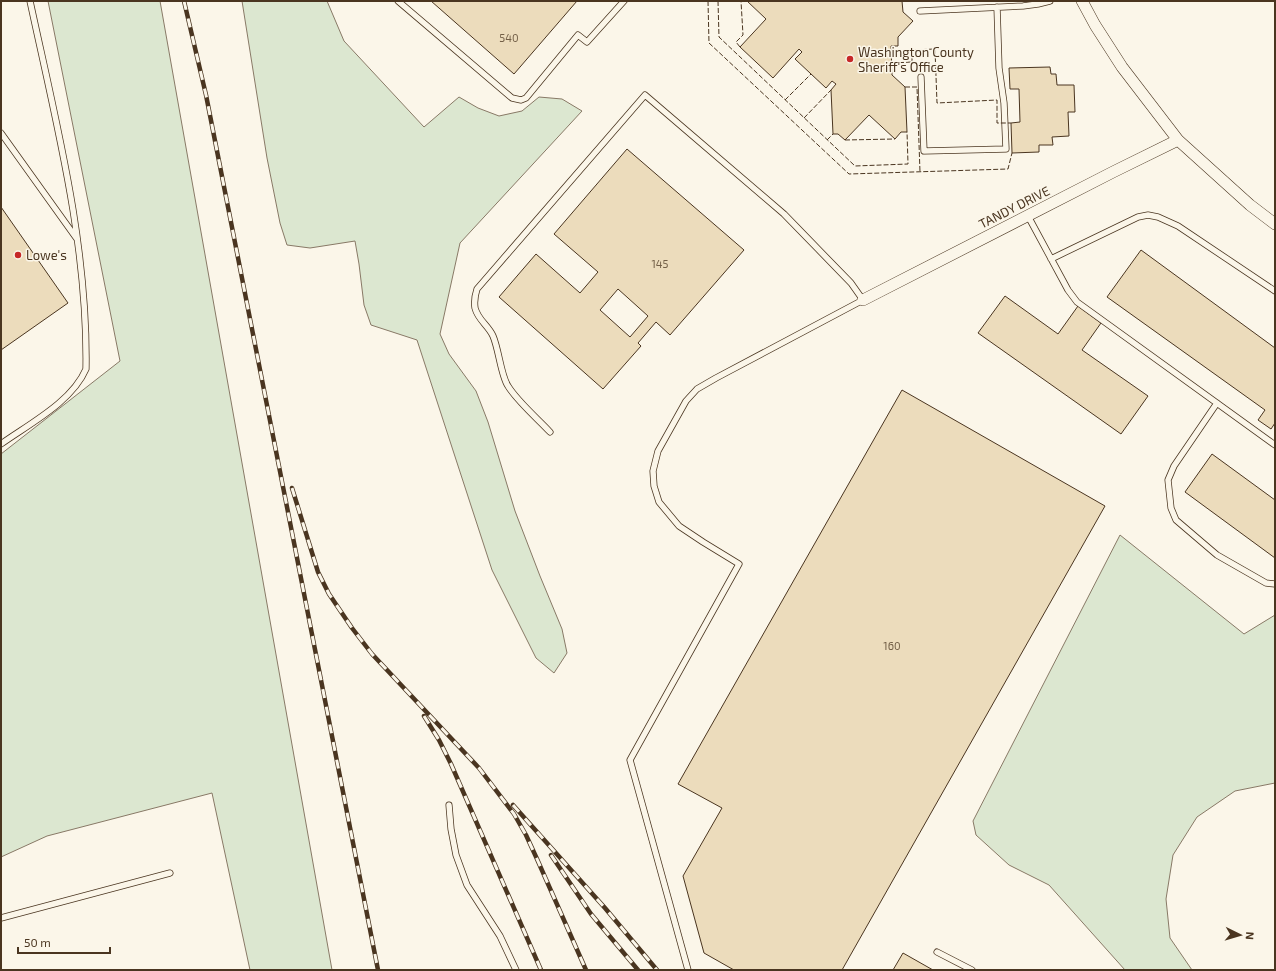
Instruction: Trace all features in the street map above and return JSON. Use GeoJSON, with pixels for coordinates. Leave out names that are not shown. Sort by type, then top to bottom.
{"type":"FeatureCollection","features":[{"type":"Feature","properties":{"kind":"street"},"geometry":{"type":"LineString","coordinates":[[1082,1],[1094,25],[1122,67],[1178,140],[1250,205],[1275,224]]}},
{"type":"Feature","properties":{"kind":"street","name":"TANDY DRIVE"},"geometry":{"type":"LineString","coordinates":[[863,300],[1178,140]]}},
{"type":"Feature","properties":{"kind":"lane"},"geometry":{"type":"LineString","coordinates":[[1,444],[59,404],[81,380],[86,369],[83,284],[78,240],[67,172],[30,1]]}},
{"type":"Feature","properties":{"kind":"lane"},"geometry":{"type":"LineString","coordinates":[[398,1],[512,98],[521,100],[526,98],[578,34],[587,42],[624,1]]}},
{"type":"Feature","properties":{"kind":"lane"},"geometry":{"type":"LineString","coordinates":[[920,10],[997,8],[1031,5],[1050,1]]}},
{"type":"Feature","properties":{"kind":"lane"},"geometry":{"type":"LineString","coordinates":[[921,77],[924,151],[1006,149],[1004,103],[999,68],[997,8]]}},
{"type":"Feature","properties":{"kind":"lane"},"geometry":{"type":"LineString","coordinates":[[550,432],[507,386],[498,350],[492,334],[487,326],[478,318],[475,307],[477,289],[645,94],[784,214],[851,282],[863,300],[716,378],[697,390],[686,401],[658,451],[653,471],[654,486],[659,502],[679,526],[739,564],[630,760],[688,970]]}},
{"type":"Feature","properties":{"kind":"lane"},"geometry":{"type":"LineString","coordinates":[[1,133],[78,240]]}},
{"type":"Feature","properties":{"kind":"lane"},"geometry":{"type":"LineString","coordinates":[[1051,259],[1138,216],[1148,215],[1158,217],[1178,226],[1275,291]]}},
{"type":"Feature","properties":{"kind":"lane"},"geometry":{"type":"LineString","coordinates":[[1028,216],[1068,290],[1077,302],[1275,445]]}},
{"type":"Feature","properties":{"kind":"lane"},"geometry":{"type":"LineString","coordinates":[[1217,403],[1174,466],[1168,480],[1171,508],[1176,520],[1217,555],[1266,583],[1275,584]]}},
{"type":"Feature","properties":{"kind":"lane"},"geometry":{"type":"LineString","coordinates":[[449,805],[451,829],[456,855],[467,885],[500,936],[516,970]]}},
{"type":"Feature","properties":{"kind":"lane"},"geometry":{"type":"LineString","coordinates":[[1,918],[170,873]]}},
{"type":"Feature","properties":{"kind":"lane"},"geometry":{"type":"LineString","coordinates":[[937,952],[972,970]]}},
{"type":"Feature","properties":{"kind":"green space"},"geometry":{"type":"Polygon","coordinates":[[[48,1],[160,1],[332,970],[250,970],[212,793],[47,836],[1,857],[1,454],[120,361],[48,1]]]}},
{"type":"Feature","properties":{"kind":"green space"},"geometry":{"type":"Polygon","coordinates":[[[242,1],[327,1],[344,41],[424,127],[459,97],[478,108],[499,116],[522,111],[539,97],[562,99],[582,111],[460,243],[440,334],[449,354],[476,391],[488,422],[515,511],[562,629],[567,653],[554,673],[536,658],[492,570],[417,340],[371,325],[364,305],[355,241],[310,248],[287,245],[280,223],[267,158],[242,1]]]}},
{"type":"Feature","properties":{"kind":"green space"},"geometry":{"type":"Polygon","coordinates":[[[1120,535],[1244,634],[1275,615],[1275,783],[1235,791],[1197,817],[1173,855],[1166,899],[1170,938],[1192,970],[1125,970],[1049,885],[1009,865],[976,835],[973,821],[1120,535]]]}},
{"type":"Feature","properties":{"kind":"building"},"geometry":{"type":"Polygon","coordinates":[[[431,1],[577,1],[514,74],[431,1]]]}},
{"type":"Feature","properties":{"kind":"building"},"geometry":{"type":"Polygon","coordinates":[[[747,1],[902,1],[903,12],[913,21],[898,37],[898,46],[891,46],[892,75],[905,87],[907,132],[901,132],[895,139],[869,115],[845,140],[838,134],[833,134],[831,90],[836,84],[832,81],[826,88],[795,59],[802,52],[799,49],[773,78],[740,47],[766,19],[747,1]]]}},
{"type":"Feature","properties":{"kind":"building"},"geometry":{"type":"Polygon","coordinates":[[[1050,67],[1051,74],[1056,74],[1057,85],[1074,85],[1075,112],[1068,112],[1069,136],[1052,137],[1053,145],[1039,145],[1039,152],[1012,153],[1011,123],[1020,122],[1019,89],[1010,89],[1009,68],[1050,67]]]}},
{"type":"Feature","properties":{"kind":"building"},"geometry":{"type":"Polygon","coordinates":[[[627,149],[744,250],[670,335],[656,322],[638,343],[641,346],[603,389],[499,297],[536,254],[580,293],[598,272],[554,234],[627,149]],[[618,289],[600,310],[630,337],[648,316],[618,289]]]}},
{"type":"Feature","properties":{"kind":"building","name":"Lowe's"},"geometry":{"type":"Polygon","coordinates":[[[1,207],[68,303],[1,350],[1,207]]]}},
{"type":"Feature","properties":{"kind":"building"},"geometry":{"type":"Polygon","coordinates":[[[1141,250],[1275,348],[1275,423],[1271,429],[1258,420],[1265,410],[1107,297],[1141,250]]]}},
{"type":"Feature","properties":{"kind":"building"},"geometry":{"type":"Polygon","coordinates":[[[1005,296],[1058,334],[1078,306],[1101,323],[1082,350],[1148,396],[1121,434],[978,333],[1005,296]]]}},
{"type":"Feature","properties":{"kind":"building"},"geometry":{"type":"Polygon","coordinates":[[[902,390],[1105,506],[842,970],[734,970],[704,953],[683,876],[722,808],[678,784],[902,390]]]}},
{"type":"Feature","properties":{"kind":"building"},"geometry":{"type":"Polygon","coordinates":[[[1212,454],[1275,500],[1275,558],[1185,492],[1212,454]]]}},
{"type":"Feature","properties":{"kind":"building"},"geometry":{"type":"Polygon","coordinates":[[[903,953],[933,970],[893,970],[903,953]]]}},
{"type":"Feature","properties":{"kind":"railway"},"geometry":{"type":"LineString","coordinates":[[184,1],[206,95],[378,970]]}},
{"type":"Feature","properties":{"kind":"railway"},"geometry":{"type":"LineString","coordinates":[[292,488],[318,572],[329,594],[372,654],[479,768],[514,814],[526,835],[586,970]]}},
{"type":"Feature","properties":{"kind":"railway"},"geometry":{"type":"LineString","coordinates":[[424,716],[439,740],[451,764],[541,970]]}},
{"type":"Feature","properties":{"kind":"railway"},"geometry":{"type":"LineString","coordinates":[[513,805],[605,908],[657,970]]}},
{"type":"Feature","properties":{"kind":"railway"},"geometry":{"type":"LineString","coordinates":[[551,855],[591,914],[638,970]]}},
{"type":"Feature","properties":{"kind":"fence"},"geometry":{"type":"LineString","coordinates":[[708,1],[709,43],[849,174],[1008,169],[1012,153]]}},
{"type":"Feature","properties":{"kind":"fence"},"geometry":{"type":"LineString","coordinates":[[718,1],[719,37],[855,166],[908,164],[907,132]]}},
{"type":"Feature","properties":{"kind":"fence"},"geometry":{"type":"LineString","coordinates":[[740,47],[736,42],[743,35],[741,1]]}},
{"type":"Feature","properties":{"kind":"fence"},"geometry":{"type":"LineString","coordinates":[[892,63],[912,62],[912,50],[935,49],[937,103],[997,100],[997,123],[1011,123]]}},
{"type":"Feature","properties":{"kind":"fence"},"geometry":{"type":"LineString","coordinates":[[785,100],[811,74]]}},
{"type":"Feature","properties":{"kind":"fence"},"geometry":{"type":"LineString","coordinates":[[905,87],[917,87],[920,172]]}},
{"type":"Feature","properties":{"kind":"fence"},"geometry":{"type":"LineString","coordinates":[[804,118],[831,90]]}},
{"type":"Feature","properties":{"kind":"fence"},"geometry":{"type":"LineString","coordinates":[[827,140],[833,134]]}},
{"type":"Feature","properties":{"kind":"fence"},"geometry":{"type":"LineString","coordinates":[[845,140],[895,139]]}},
{"type":"Feature","properties":{"kind":"place","name":"Washington County Sheriff's Office"},"geometry":{"type":"Point","coordinates":[850,59]}},
{"type":"Feature","properties":{"kind":"place","name":"Lowe's"},"geometry":{"type":"Point","coordinates":[18,255]}}]}
